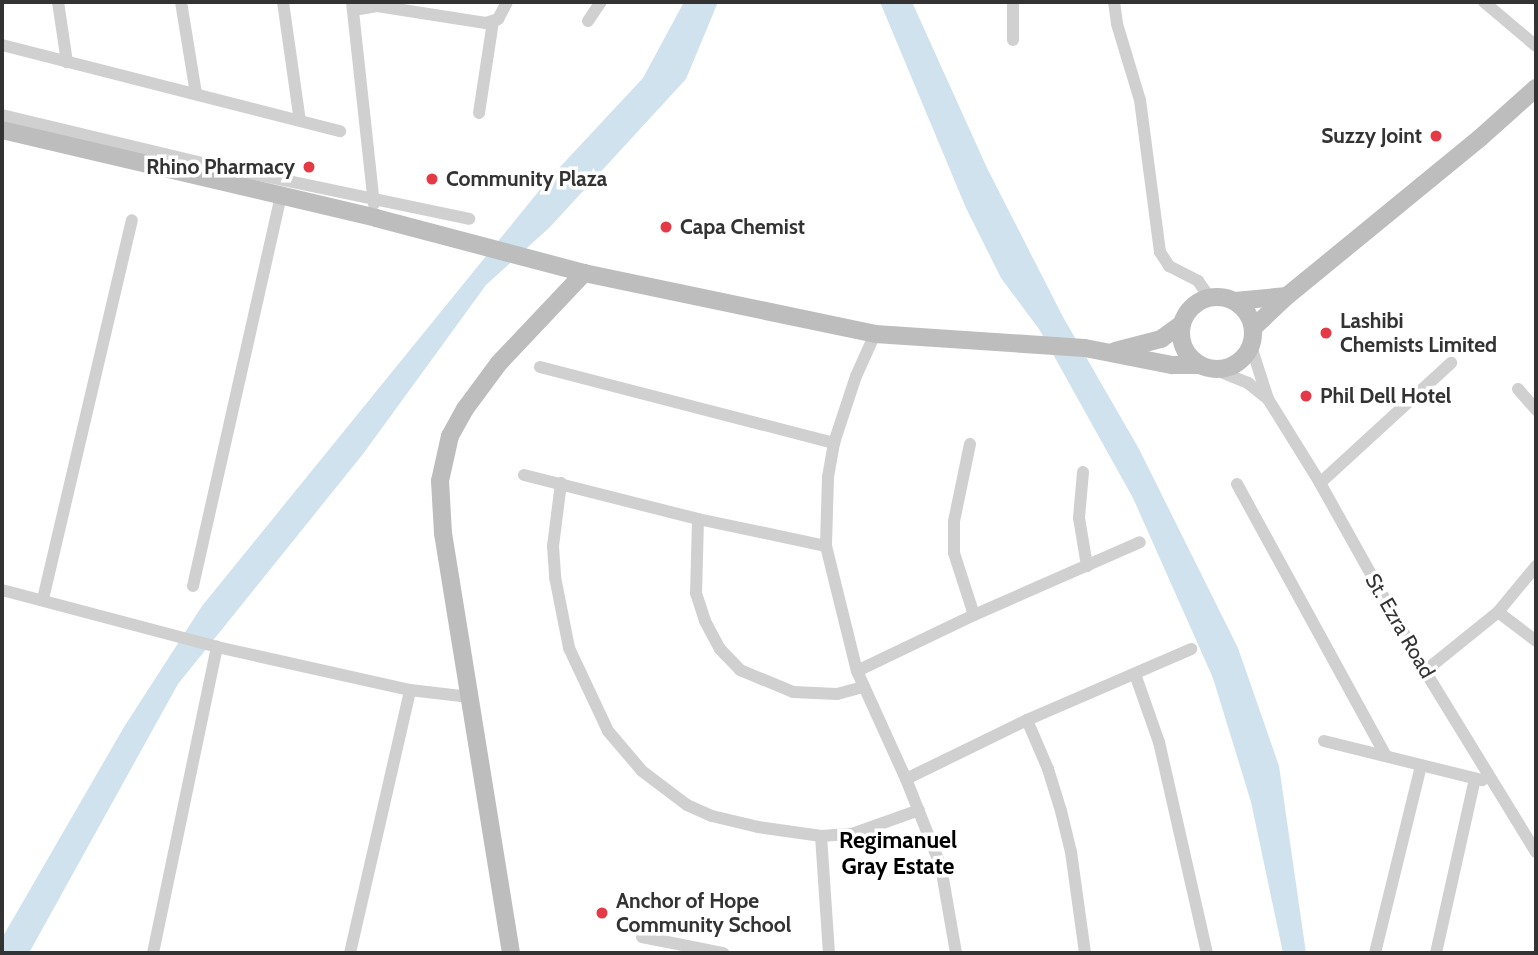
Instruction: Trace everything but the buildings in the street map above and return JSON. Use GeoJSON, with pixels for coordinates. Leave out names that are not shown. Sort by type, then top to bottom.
{"type":"FeatureCollection","features":[{"type":"Feature","properties":{"kind":"street"},"geometry":{"type":"LineString","coordinates":[[58,2],[67,62]]}},
{"type":"Feature","properties":{"kind":"street"},"geometry":{"type":"LineString","coordinates":[[181,2],[196,94]]}},
{"type":"Feature","properties":{"kind":"street"},"geometry":{"type":"LineString","coordinates":[[283,2],[300,121]]}},
{"type":"Feature","properties":{"kind":"street"},"geometry":{"type":"LineString","coordinates":[[479,113],[493,22],[505,10],[507,2]]}},
{"type":"Feature","properties":{"kind":"street"},"geometry":{"type":"LineString","coordinates":[[588,20],[601,2]]}},
{"type":"Feature","properties":{"kind":"street"},"geometry":{"type":"LineString","coordinates":[[1013,2],[1013,40]]}},
{"type":"Feature","properties":{"kind":"street"},"geometry":{"type":"LineString","coordinates":[[1114,2],[1117,23],[1140,100],[1160,252],[1169,266],[1198,281],[1209,297]]}},
{"type":"Feature","properties":{"kind":"street"},"geometry":{"type":"LineString","coordinates":[[1484,2],[1536,46]]}},
{"type":"Feature","properties":{"kind":"street"},"geometry":{"type":"LineString","coordinates":[[376,218],[353,6],[377,6],[472,23],[493,22]]}},
{"type":"Feature","properties":{"kind":"street"},"geometry":{"type":"LineString","coordinates":[[2,45],[340,131]]}},
{"type":"Feature","properties":{"kind":"street"},"geometry":{"type":"LineString","coordinates":[[2,130],[376,218],[584,273],[875,334],[1085,348],[1113,351],[1172,365],[1207,368],[1238,364],[1252,337],[1287,296],[1480,138],[1536,88]]}},
{"type":"Feature","properties":{"kind":"street"},"geometry":{"type":"LineString","coordinates":[[2,115],[202,163],[469,219]]}},
{"type":"Feature","properties":{"kind":"street"},"geometry":{"type":"LineString","coordinates":[[193,586],[281,196]]}},
{"type":"Feature","properties":{"kind":"street"},"geometry":{"type":"LineString","coordinates":[[43,599],[132,220]]}},
{"type":"Feature","properties":{"kind":"street"},"geometry":{"type":"LineString","coordinates":[[511,953],[440,507],[443,459],[450,436],[465,409],[499,363],[584,273]]}},
{"type":"Feature","properties":{"kind":"street"},"geometry":{"type":"LineString","coordinates":[[1268,399],[1248,383],[1207,368],[1183,347],[1182,324],[1187,312],[1209,297],[1235,301],[1287,296]]}},
{"type":"Feature","properties":{"kind":"street"},"geometry":{"type":"LineString","coordinates":[[1235,301],[1247,312],[1268,399]]}},
{"type":"Feature","properties":{"kind":"street"},"geometry":{"type":"LineString","coordinates":[[1113,351],[1161,339],[1182,324]]}},
{"type":"Feature","properties":{"kind":"street"},"geometry":{"type":"LineString","coordinates":[[875,334],[856,376],[834,443],[828,477],[826,546],[857,671],[906,779],[941,867],[956,953]]}},
{"type":"Feature","properties":{"kind":"street"},"geometry":{"type":"LineString","coordinates":[[1320,483],[1451,363]]}},
{"type":"Feature","properties":{"kind":"street"},"geometry":{"type":"LineString","coordinates":[[540,367],[834,443]]}},
{"type":"Feature","properties":{"kind":"street"},"geometry":{"type":"LineString","coordinates":[[1518,389],[1536,410]]}},
{"type":"Feature","properties":{"kind":"street","name":"St. Ezra Road"},"geometry":{"type":"LineString","coordinates":[[1268,399],[1320,483],[1426,671],[1536,852]]}},
{"type":"Feature","properties":{"kind":"street"},"geometry":{"type":"LineString","coordinates":[[970,444],[954,521],[954,553],[974,615]]}},
{"type":"Feature","properties":{"kind":"street"},"geometry":{"type":"LineString","coordinates":[[1083,472],[1079,518],[1087,566]]}},
{"type":"Feature","properties":{"kind":"street"},"geometry":{"type":"LineString","coordinates":[[524,475],[698,519],[826,546]]}},
{"type":"Feature","properties":{"kind":"street"},"geometry":{"type":"LineString","coordinates":[[561,483],[553,546],[555,577],[577,671],[608,731],[642,771],[687,805],[712,816],[758,827],[821,836],[852,834],[919,810]]}},
{"type":"Feature","properties":{"kind":"street"},"geometry":{"type":"LineString","coordinates":[[1237,484],[1385,756]]}},
{"type":"Feature","properties":{"kind":"street"},"geometry":{"type":"LineString","coordinates":[[698,519],[696,593],[705,621],[720,649],[740,670],[793,692],[837,695],[864,687]]}},
{"type":"Feature","properties":{"kind":"street"},"geometry":{"type":"LineString","coordinates":[[857,671],[974,615],[1140,542]]}},
{"type":"Feature","properties":{"kind":"street"},"geometry":{"type":"LineString","coordinates":[[1426,671],[1498,612],[1536,566]]}},
{"type":"Feature","properties":{"kind":"street"},"geometry":{"type":"LineString","coordinates":[[2,590],[215,646],[410,690],[470,697]]}},
{"type":"Feature","properties":{"kind":"street"},"geometry":{"type":"LineString","coordinates":[[1498,612],[1536,641]]}},
{"type":"Feature","properties":{"kind":"street"},"geometry":{"type":"LineString","coordinates":[[153,953],[215,646]]}},
{"type":"Feature","properties":{"kind":"street"},"geometry":{"type":"LineString","coordinates":[[906,779],[1027,720],[1191,649]]}},
{"type":"Feature","properties":{"kind":"street"},"geometry":{"type":"LineString","coordinates":[[1135,674],[1159,742],[1207,953]]}},
{"type":"Feature","properties":{"kind":"street"},"geometry":{"type":"LineString","coordinates":[[350,953],[410,690]]}},
{"type":"Feature","properties":{"kind":"street"},"geometry":{"type":"LineString","coordinates":[[1027,720],[1048,769],[1061,811],[1071,852],[1085,953]]}},
{"type":"Feature","properties":{"kind":"street"},"geometry":{"type":"LineString","coordinates":[[1324,741],[1475,779],[1493,781]]}},
{"type":"Feature","properties":{"kind":"street"},"geometry":{"type":"LineString","coordinates":[[1375,953],[1421,766]]}},
{"type":"Feature","properties":{"kind":"street"},"geometry":{"type":"LineString","coordinates":[[1436,953],[1475,779]]}},
{"type":"Feature","properties":{"kind":"street"},"geometry":{"type":"LineString","coordinates":[[821,836],[829,953]]}},
{"type":"Feature","properties":{"kind":"street"},"geometry":{"type":"LineString","coordinates":[[642,937],[723,953]]}},
{"type":"Feature","properties":{"kind":"water"},"geometry":{"type":"Polygon","coordinates":[[[684,2],[718,2],[686,79],[550,227],[486,285],[363,454],[178,684],[29,953],[2,953],[2,938],[124,727],[202,606],[547,181],[643,78],[684,2]]]}},
{"type":"Feature","properties":{"kind":"water"},"geometry":{"type":"Polygon","coordinates":[[[880,2],[912,2],[987,168],[1063,317],[1139,449],[1238,648],[1279,766],[1306,953],[1283,953],[1251,802],[1213,678],[1133,498],[1039,329],[1001,278],[966,208],[880,2]]]}},
{"type":"Feature","properties":{"kind":"place","name":"Suzzy Joint"},"geometry":{"type":"Point","coordinates":[1436,136]}},
{"type":"Feature","properties":{"kind":"place","name":"Rhino Pharmacy"},"geometry":{"type":"Point","coordinates":[309,167]}},
{"type":"Feature","properties":{"kind":"place","name":"Community Plaza"},"geometry":{"type":"Point","coordinates":[432,179]}},
{"type":"Feature","properties":{"kind":"place","name":"Capa Chemist"},"geometry":{"type":"Point","coordinates":[666,227]}},
{"type":"Feature","properties":{"kind":"place","name":"Lashibi Chemists Limited"},"geometry":{"type":"Point","coordinates":[1326,333]}},
{"type":"Feature","properties":{"kind":"place","name":"Phil Dell Hotel"},"geometry":{"type":"Point","coordinates":[1306,396]}},
{"type":"Feature","properties":{"kind":"place","name":"Anchor of Hope Community School"},"geometry":{"type":"Point","coordinates":[602,913]}},
{"type":"Feature","properties":{"kind":"district","name":"Regimanuel Gray Estate"},"geometry":{"type":"Point","coordinates":[898,853]}}]}
